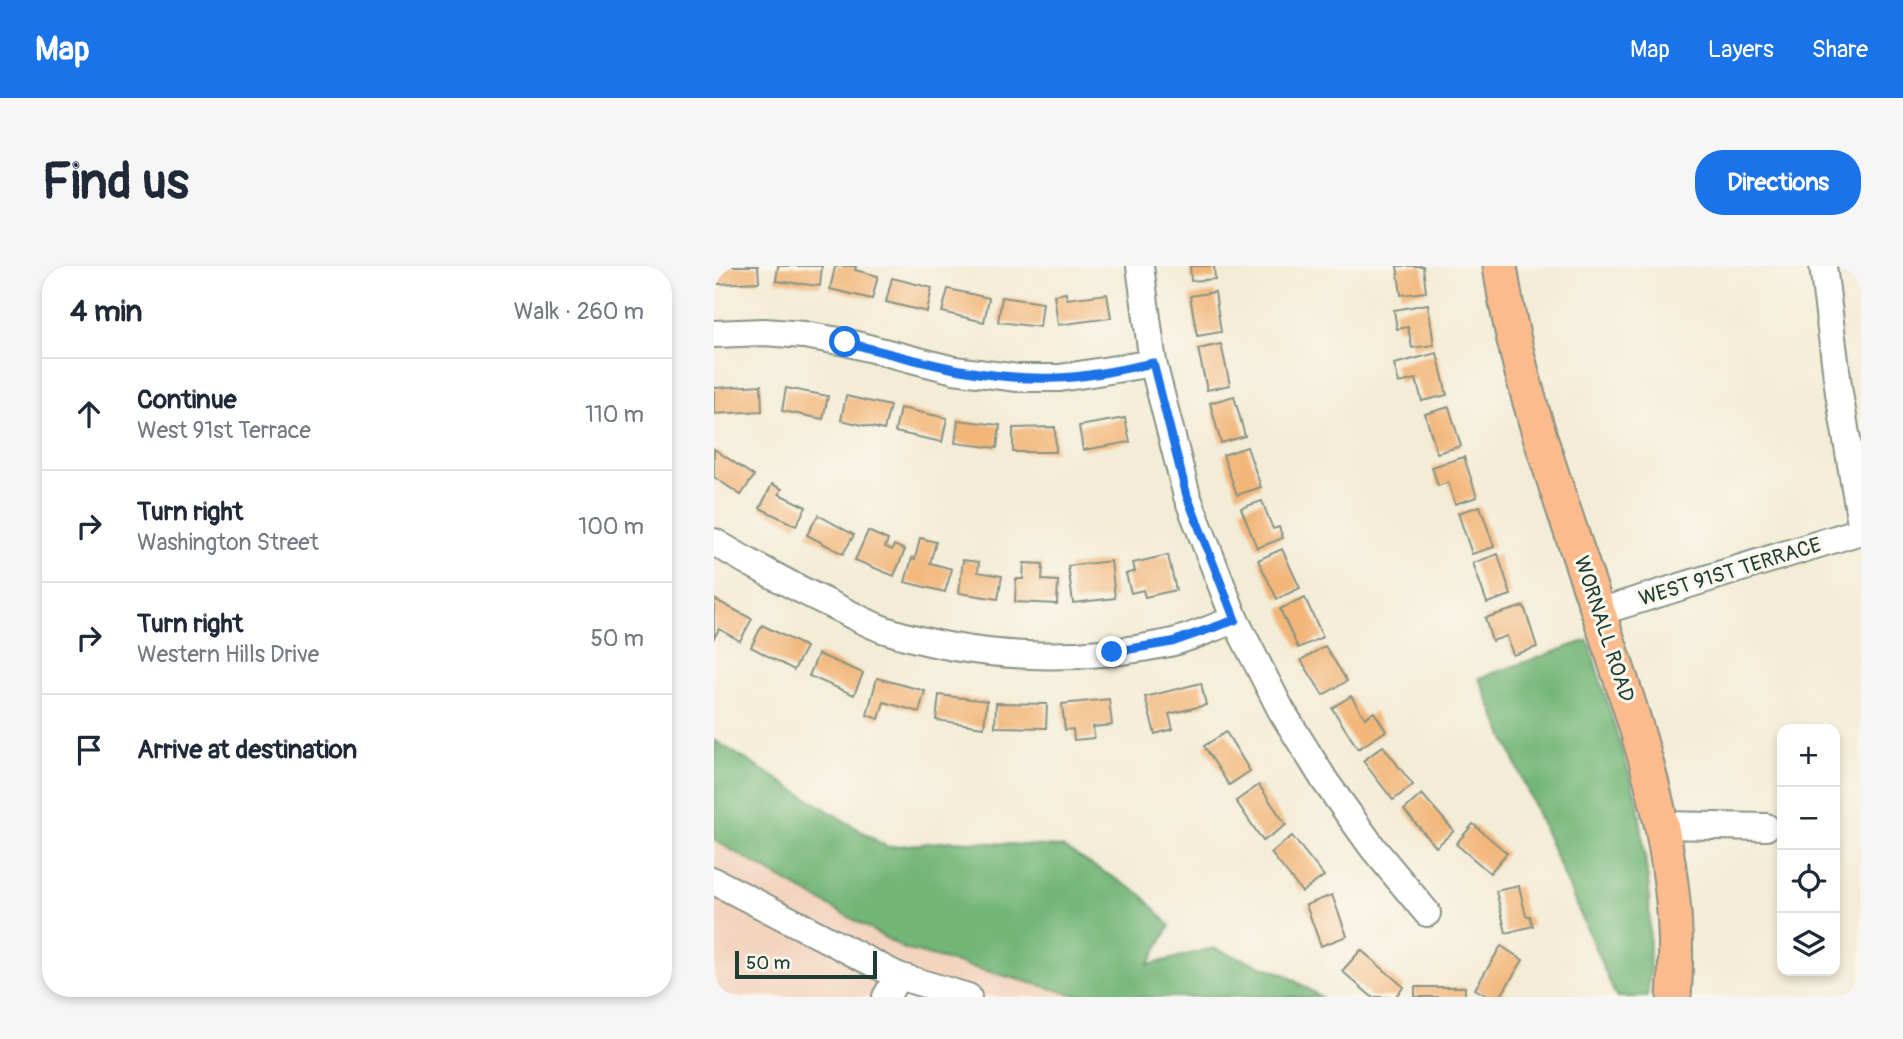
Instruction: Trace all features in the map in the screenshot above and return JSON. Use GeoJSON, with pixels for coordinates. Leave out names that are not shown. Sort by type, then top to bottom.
{"type":"FeatureCollection","features":[{"type":"Feature","properties":{"kind":"main road","name":"WORNALL ROAD"},"geometry":{"type":"LineString","coordinates":[[1500,266],[1514,344],[1536,421],[1640,738],[1662,825],[1675,906],[1678,957],[1674,997]]}},
{"type":"Feature","properties":{"kind":"street"},"geometry":{"type":"LineString","coordinates":[[1140,266],[1153,363],[1187,496],[1235,620],[1282,710],[1325,781],[1373,848],[1427,913]]}},
{"type":"Feature","properties":{"kind":"street"},"geometry":{"type":"LineString","coordinates":[[1823,266],[1839,393],[1861,523]]}},
{"type":"Feature","properties":{"kind":"street"},"geometry":{"type":"LineString","coordinates":[[714,334],[764,332],[804,335],[845,342],[954,370],[1018,378],[1059,378],[1153,363]]}},
{"type":"Feature","properties":{"kind":"street","name":"WEST 91ST TERRACE"},"geometry":{"type":"LineString","coordinates":[[1598,612],[1861,531]]}},
{"type":"Feature","properties":{"kind":"street"},"geometry":{"type":"LineString","coordinates":[[714,542],[763,572],[882,629],[942,645],[982,652],[1062,655],[1112,652],[1172,642],[1235,620]]}},
{"type":"Feature","properties":{"kind":"street"},"geometry":{"type":"LineString","coordinates":[[1662,825],[1766,827]]}},
{"type":"Feature","properties":{"kind":"street"},"geometry":{"type":"LineString","coordinates":[[714,881],[892,986],[968,997]]}},
{"type":"Feature","properties":{"kind":"shaded area"},"geometry":{"type":"Polygon","coordinates":[[[714,840],[905,949],[1083,997],[714,997],[714,840]]]}},
{"type":"Feature","properties":{"kind":"green space"},"geometry":{"type":"Polygon","coordinates":[[[1588,640],[1638,802],[1649,889],[1650,971],[1647,997],[1616,997],[1479,678],[1588,640]]]}},
{"type":"Feature","properties":{"kind":"green space"},"geometry":{"type":"Polygon","coordinates":[[[714,740],[887,847],[953,841],[1062,847],[1141,894],[1170,926],[1148,965],[1213,948],[1284,974],[1321,997],[1083,997],[905,949],[714,840],[714,740]]]}},
{"type":"Feature","properties":{"kind":"building"},"geometry":{"type":"Polygon","coordinates":[[[716,266],[758,266],[759,282],[717,284],[716,266]]]}},
{"type":"Feature","properties":{"kind":"building"},"geometry":{"type":"Polygon","coordinates":[[[778,266],[822,266],[820,286],[776,281],[778,266]]]}},
{"type":"Feature","properties":{"kind":"building"},"geometry":{"type":"Polygon","coordinates":[[[856,266],[855,270],[878,276],[872,299],[830,289],[835,267],[856,266]]]}},
{"type":"Feature","properties":{"kind":"building"},"geometry":{"type":"Polygon","coordinates":[[[1190,266],[1214,266],[1215,279],[1191,281],[1190,266]]]}},
{"type":"Feature","properties":{"kind":"building"},"geometry":{"type":"Polygon","coordinates":[[[1397,266],[1423,266],[1426,292],[1401,295],[1397,266]]]}},
{"type":"Feature","properties":{"kind":"building"},"geometry":{"type":"Polygon","coordinates":[[[892,278],[932,288],[927,312],[886,302],[892,278]]]}},
{"type":"Feature","properties":{"kind":"building"},"geometry":{"type":"Polygon","coordinates":[[[948,289],[989,298],[984,322],[942,312],[948,289]]]}},
{"type":"Feature","properties":{"kind":"building"},"geometry":{"type":"Polygon","coordinates":[[[1215,292],[1221,332],[1197,336],[1190,296],[1215,292]]]}},
{"type":"Feature","properties":{"kind":"building"},"geometry":{"type":"Polygon","coordinates":[[[1066,293],[1067,299],[1107,294],[1111,318],[1058,325],[1054,295],[1066,293]]]}},
{"type":"Feature","properties":{"kind":"building"},"geometry":{"type":"Polygon","coordinates":[[[1002,297],[1043,303],[1040,327],[998,322],[1002,297]]]}},
{"type":"Feature","properties":{"kind":"building"},"geometry":{"type":"Polygon","coordinates":[[[1428,304],[1434,345],[1412,348],[1408,327],[1397,329],[1394,310],[1428,304]]]}},
{"type":"Feature","properties":{"kind":"building"},"geometry":{"type":"Polygon","coordinates":[[[1221,344],[1230,385],[1207,390],[1198,349],[1221,344]]]}},
{"type":"Feature","properties":{"kind":"building"},"geometry":{"type":"Polygon","coordinates":[[[1437,353],[1447,395],[1422,401],[1416,379],[1399,383],[1394,364],[1437,353]]]}},
{"type":"Feature","properties":{"kind":"building"},"geometry":{"type":"Polygon","coordinates":[[[761,385],[762,411],[714,414],[714,388],[761,385]]]}},
{"type":"Feature","properties":{"kind":"building"},"geometry":{"type":"Polygon","coordinates":[[[786,388],[828,396],[823,419],[782,411],[786,388]]]}},
{"type":"Feature","properties":{"kind":"building"},"geometry":{"type":"Polygon","coordinates":[[[846,396],[890,406],[884,430],[841,420],[846,396]]]}},
{"type":"Feature","properties":{"kind":"building"},"geometry":{"type":"Polygon","coordinates":[[[1234,396],[1245,436],[1221,443],[1210,403],[1234,396]]]}},
{"type":"Feature","properties":{"kind":"building"},"geometry":{"type":"Polygon","coordinates":[[[1449,407],[1461,446],[1437,453],[1425,414],[1449,407]]]}},
{"type":"Feature","properties":{"kind":"building"},"geometry":{"type":"Polygon","coordinates":[[[900,408],[947,418],[942,442],[895,432],[900,408]]]}},
{"type":"Feature","properties":{"kind":"building"},"geometry":{"type":"Polygon","coordinates":[[[1125,418],[1130,442],[1083,450],[1079,426],[1125,418]]]}},
{"type":"Feature","properties":{"kind":"building"},"geometry":{"type":"Polygon","coordinates":[[[958,420],[1000,425],[997,448],[955,443],[958,420]]]}},
{"type":"Feature","properties":{"kind":"building"},"geometry":{"type":"Polygon","coordinates":[[[1055,427],[1056,452],[1013,452],[1013,428],[1055,427]]]}},
{"type":"Feature","properties":{"kind":"building"},"geometry":{"type":"Polygon","coordinates":[[[1247,447],[1261,487],[1237,495],[1223,455],[1247,447]]]}},
{"type":"Feature","properties":{"kind":"building"},"geometry":{"type":"Polygon","coordinates":[[[714,449],[754,476],[741,495],[714,477],[714,449]]]}},
{"type":"Feature","properties":{"kind":"building"},"geometry":{"type":"Polygon","coordinates":[[[1464,457],[1477,497],[1455,504],[1448,482],[1438,486],[1432,467],[1464,457]]]}},
{"type":"Feature","properties":{"kind":"building"},"geometry":{"type":"Polygon","coordinates":[[[772,484],[782,489],[779,494],[806,507],[796,526],[760,508],[772,484]]]}},
{"type":"Feature","properties":{"kind":"building"},"geometry":{"type":"Polygon","coordinates":[[[1262,501],[1273,529],[1279,527],[1283,538],[1257,548],[1241,508],[1262,501]]]}},
{"type":"Feature","properties":{"kind":"building"},"geometry":{"type":"Polygon","coordinates":[[[1480,506],[1494,547],[1472,554],[1458,513],[1480,506]]]}},
{"type":"Feature","properties":{"kind":"building"},"geometry":{"type":"Polygon","coordinates":[[[818,515],[854,535],[843,554],[807,535],[818,515]]]}},
{"type":"Feature","properties":{"kind":"building"},"geometry":{"type":"Polygon","coordinates":[[[868,531],[888,540],[885,547],[892,550],[894,545],[905,550],[894,576],[855,560],[868,531]]]}},
{"type":"Feature","properties":{"kind":"building"},"geometry":{"type":"Polygon","coordinates":[[[920,538],[936,542],[930,563],[952,569],[945,592],[905,582],[920,538]]]}},
{"type":"Feature","properties":{"kind":"building"},"geometry":{"type":"Polygon","coordinates":[[[1282,549],[1300,588],[1277,599],[1258,560],[1282,549]]]}},
{"type":"Feature","properties":{"kind":"building"},"geometry":{"type":"Polygon","coordinates":[[[1498,554],[1511,595],[1487,603],[1473,563],[1498,554]]]}},
{"type":"Feature","properties":{"kind":"building"},"geometry":{"type":"Polygon","coordinates":[[[1168,555],[1176,590],[1145,597],[1143,590],[1131,593],[1126,574],[1135,571],[1133,563],[1168,555]]]}},
{"type":"Feature","properties":{"kind":"building"},"geometry":{"type":"Polygon","coordinates":[[[963,560],[979,562],[978,572],[1002,576],[998,599],[959,593],[963,560]]]}},
{"type":"Feature","properties":{"kind":"building"},"geometry":{"type":"Polygon","coordinates":[[[1111,561],[1115,598],[1073,603],[1068,566],[1111,561]]]}},
{"type":"Feature","properties":{"kind":"building"},"geometry":{"type":"Polygon","coordinates":[[[1024,563],[1043,564],[1042,580],[1058,581],[1057,604],[1015,602],[1016,579],[1023,579],[1024,563]]]}},
{"type":"Feature","properties":{"kind":"building"},"geometry":{"type":"Polygon","coordinates":[[[1305,598],[1323,637],[1298,648],[1280,609],[1305,598]]]}},
{"type":"Feature","properties":{"kind":"building"},"geometry":{"type":"Polygon","coordinates":[[[714,599],[752,619],[740,641],[719,629],[714,638],[714,599]]]}},
{"type":"Feature","properties":{"kind":"building"},"geometry":{"type":"Polygon","coordinates":[[[1524,606],[1537,647],[1513,655],[1507,636],[1492,641],[1485,618],[1524,606]]]}},
{"type":"Feature","properties":{"kind":"building"},"geometry":{"type":"Polygon","coordinates":[[[762,625],[806,647],[794,670],[751,647],[762,625]]]}},
{"type":"Feature","properties":{"kind":"building"},"geometry":{"type":"Polygon","coordinates":[[[1325,646],[1347,681],[1323,695],[1301,660],[1325,646]]]}},
{"type":"Feature","properties":{"kind":"building"},"geometry":{"type":"Polygon","coordinates":[[[818,654],[863,673],[854,695],[809,676],[818,654]]]}},
{"type":"Feature","properties":{"kind":"building"},"geometry":{"type":"Polygon","coordinates":[[[877,678],[925,691],[919,712],[884,702],[879,719],[867,715],[877,678]]]}},
{"type":"Feature","properties":{"kind":"building"},"geometry":{"type":"Polygon","coordinates":[[[1201,683],[1206,705],[1169,714],[1173,729],[1155,734],[1145,697],[1201,683]]]}},
{"type":"Feature","properties":{"kind":"building"},"geometry":{"type":"Polygon","coordinates":[[[939,695],[987,701],[984,727],[936,720],[939,695]]]}},
{"type":"Feature","properties":{"kind":"building"},"geometry":{"type":"Polygon","coordinates":[[[1351,696],[1365,718],[1374,712],[1386,731],[1358,749],[1332,708],[1351,696]]]}},
{"type":"Feature","properties":{"kind":"building"},"geometry":{"type":"Polygon","coordinates":[[[1109,699],[1112,725],[1093,727],[1094,738],[1074,740],[1073,729],[1065,730],[1062,704],[1109,699]]]}},
{"type":"Feature","properties":{"kind":"building"},"geometry":{"type":"Polygon","coordinates":[[[996,703],[1047,704],[1046,728],[995,727],[996,703]]]}},
{"type":"Feature","properties":{"kind":"building"},"geometry":{"type":"Polygon","coordinates":[[[1226,732],[1250,771],[1229,785],[1204,746],[1226,732]]]}},
{"type":"Feature","properties":{"kind":"building"},"geometry":{"type":"Polygon","coordinates":[[[1383,746],[1413,785],[1393,800],[1363,761],[1383,746]]]}},
{"type":"Feature","properties":{"kind":"building"},"geometry":{"type":"Polygon","coordinates":[[[1259,785],[1286,825],[1263,841],[1236,801],[1259,785]]]}},
{"type":"Feature","properties":{"kind":"building"},"geometry":{"type":"Polygon","coordinates":[[[1422,794],[1454,831],[1436,847],[1404,810],[1422,794]]]}},
{"type":"Feature","properties":{"kind":"building"},"geometry":{"type":"Polygon","coordinates":[[[1473,824],[1507,853],[1490,873],[1456,844],[1473,824]]]}},
{"type":"Feature","properties":{"kind":"building"},"geometry":{"type":"Polygon","coordinates":[[[1292,836],[1324,876],[1302,892],[1271,853],[1292,836]]]}},
{"type":"Feature","properties":{"kind":"building"},"geometry":{"type":"Polygon","coordinates":[[[1519,886],[1526,916],[1530,916],[1533,926],[1506,933],[1496,891],[1519,886]]]}},
{"type":"Feature","properties":{"kind":"building"},"geometry":{"type":"Polygon","coordinates":[[[1332,895],[1347,936],[1321,946],[1306,905],[1332,895]]]}},
{"type":"Feature","properties":{"kind":"building"},"geometry":{"type":"Polygon","coordinates":[[[1501,946],[1523,960],[1500,997],[1489,997],[1475,989],[1501,946]]]}},
{"type":"Feature","properties":{"kind":"building"},"geometry":{"type":"Polygon","coordinates":[[[1361,950],[1404,987],[1395,997],[1372,997],[1342,971],[1361,950]]]}},
{"type":"Feature","properties":{"kind":"building"},"geometry":{"type":"Polygon","coordinates":[[[1415,987],[1465,987],[1465,997],[1415,997],[1415,987]]]}},
{"type":"Feature","properties":{"kind":"route"},"geometry":{"type":"LineString","coordinates":[[845,342],[954,370],[1018,378],[1059,378],[1153,363],[1187,496],[1235,620],[1172,642],[1112,652]]}}]}
